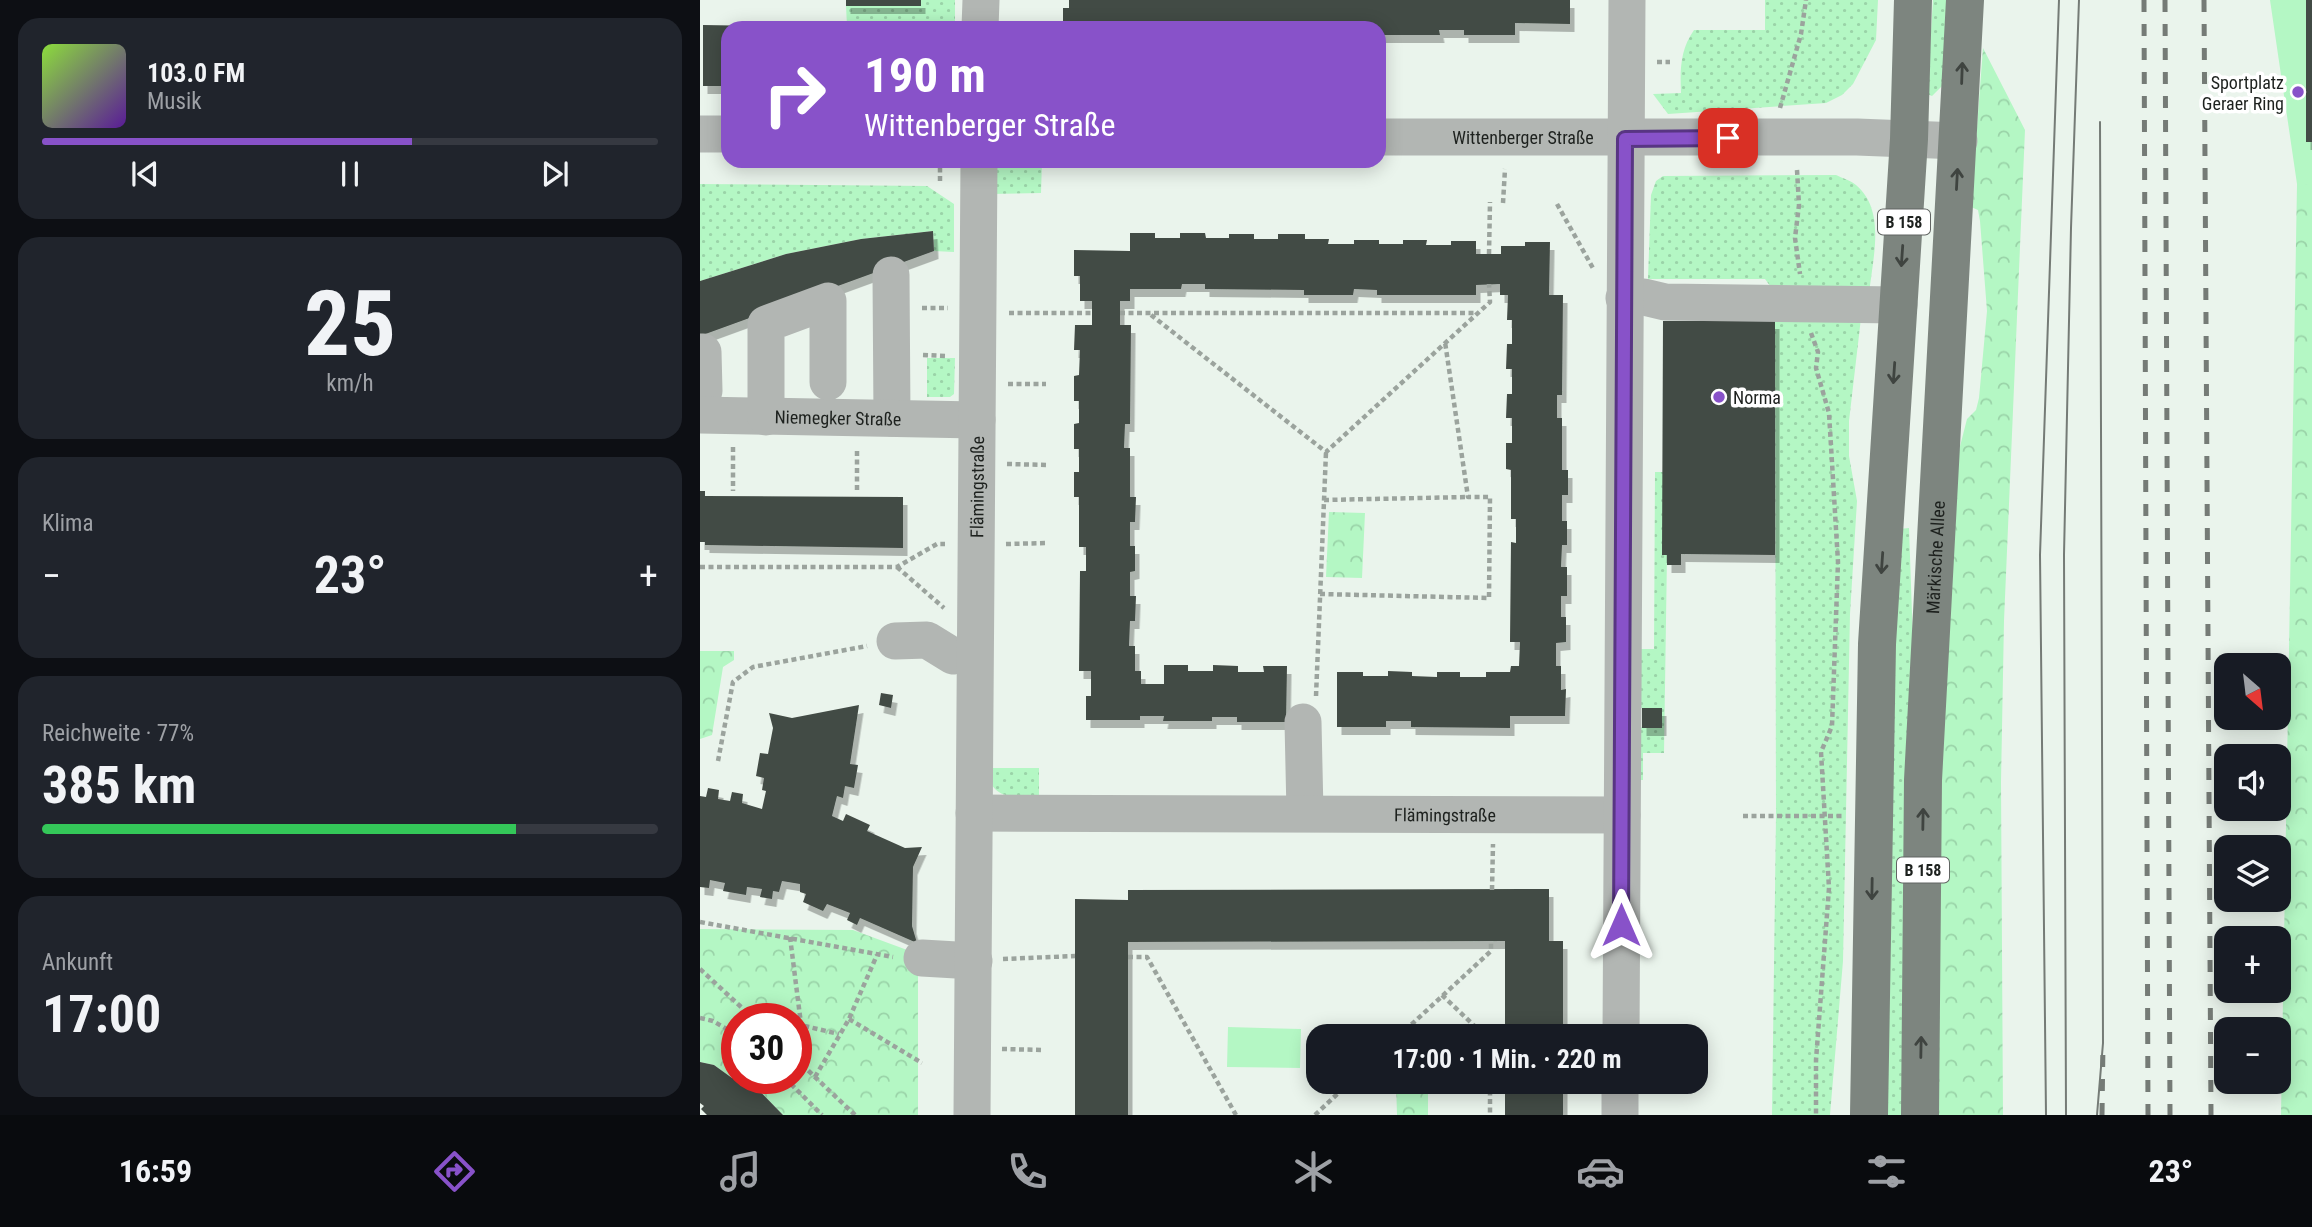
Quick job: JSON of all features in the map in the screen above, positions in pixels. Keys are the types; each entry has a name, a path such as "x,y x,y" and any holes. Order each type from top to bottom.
{"main road":[{"name":"B 158","path":"1870,1115 1877,644 1909,139 1913,0"},
{"name":"Märkische Allee","path":"1920,1115 1923,780 1965,0"}],"street":[{"path":"980,21 981,0"},
{"path":"1620,1024 1627,0"},
{"path":"700,134 721,134"},
{"name":"Wittenberger Straße","path":"1386,137 1857,137 1959,141"},
{"name":"Flämingstraße","path":"972,1115 979,168"},
{"path":"875,418 891,275"},
{"path":"1624,298 1644,297 1665,302 1899,305"},
{"path":"725,410 766,324 828,301 828,382"},
{"path":"700,352 703,352 725,410"},
{"name":"Niemegker Straße","path":"725,410 977,420"},
{"path":"895,640 926,640 953,656"},
{"path":"1305,813 1309,709"},
{"name":"Flämingstraße","path":"974,813 1622,815"},
{"path":"922,958 974,961"},
{"path":"1620,1094 1620,1115"}],"path":[{"path":"1779,112 1801,34 1806,0"},
{"path":"940,168 940,181"},
{"path":"1797,170 1799,205 1795,238 1801,278 1801,303 1818,352 1815,368 1829,413 1838,562 1832,726 1821,752 1829,888 1816,1060 1816,1115"},
{"path":"1489,254 1490,202"},
{"path":"1557,204 1596,274"},
{"path":"1309,709 1320,594 1326,452 1490,302 1489,284"},
{"path":"978,309 996,314 1092,313"},
{"path":"1120,313 1478,313"},
{"path":"1151,315 1326,452"},
{"path":"1446,342 1468,497"},
{"path":"725,410 733,491"},
{"path":"857,490 875,418"},
{"path":"976,464 1048,465"},
{"path":"1320,594 1489,598 1490,497 1324,500"},
{"path":"700,567 897,567 937,544 1048,542"},
{"path":"897,567 946,609"},
{"path":"718,761 733,682 753,667 895,640"},
{"path":"1492,890 1493,815"},
{"path":"1743,816 1851,816"},
{"path":"700,922 877,955 915,960 922,958"},
{"path":"790,937 796,1003"},
{"path":"1412,1024 1490,951 1491,941"},
{"path":"815,1077 849,1019 877,955"},
{"path":"974,961 1075,956"},
{"path":"1128,957 1147,957 1236,1115"},
{"path":"700,970 736,1003"},
{"path":"1442,995 1472,1024"},
{"path":"700,1018 721,1025"},
{"path":"849,1019 922,1063"},
{"path":"812,1027 839,1034"},
{"path":"973,1048 1043,1050"},
{"path":"812,1074 855,1115"},
{"path":"801,1094 822,1115"},
{"path":"1315,1115 1337,1094"},
{"path":"1490,1094 1490,1115"}],"green space":[{"path":"921,0 955,0 955,21 847,21 846,6 920,6"},
{"path":"1765,0 1878,0 1876,40 1853,84 1842,95 1826,103 1668,114 1653,94 1681,93 1682,60 1694,30 1765,30"},
{"path":"1933,0 1952,0 1943,85 1932,96 1927,94"},
{"name":"Sportplatz Geraer Ring","path":"2270,0 2312,0 2312,184 2297,184"},
{"path":"1983,48 2025,130 2004,621 2001,782 2003,1115 1938,1115 1941,722 1956,462 1967,419 1976,410 1979,398 1987,311 1980,221 1978,210 1971,207"},
{"path":"996,168 1042,168 1041,193 990,194"},
{"path":"1836,175 1856,185 1872,208 1875,237 1869,295 1776,294 1765,279 1648,279 1651,195 1656,181 1663,176"},
{"path":"700,184 927,186 954,204 954,252 934,251 933,231 861,239 786,254 700,281"},
{"path":"2297,184 2312,184 2312,1115 2281,1115 2281,1094 2291,1094 2291,1017 2283,1017 2283,1003 2291,1003 2291,926 2284,926 2284,912 2291,912 2291,835 2286,835 2286,821 2291,821 2291,744 2287,744 2288,730 2291,730 2289,653"},
{"path":"1861,318 1849,421 1849,456 1857,501 1850,614 1843,961 1830,1115 1772,1115 1776,816 1775,321"},
{"path":"927,358 955,358 954,394 950,397 927,397"},
{"path":"1655,472 1663,472 1667,555 1664,753 1643,753 1643,780 1636,780 1636,727 1661,728 1661,708 1635,708 1636,649 1654,649"},
{"path":"1329,512 1365,513 1362,578 1326,577"},
{"path":"1909,528 1914,671 1907,1115 1885,1115 1888,767 1899,529"},
{"path":"700,651 734,651 734,660 723,667 712,735 700,739"},
{"path":"988,768 1039,768 1039,799 1012,797 998,791 989,778"},
{"path":"700,929 853,930 918,954 918,1115 783,1115 763,1094 812,1094 812,1003 721,1003 721,1070 714,1065 700,1062"},
{"path":"1228,1027 1301,1029 1300,1068 1227,1067"},
{"path":"1396,1094 1428,1094 1428,1115 1397,1115"}],"building":[{"path":"846,0 921,0 921,6 846,6"},
{"path":"1069,0 1570,0 1570,24 1515,23 1515,35 1464,35 1464,30 1439,30 1440,35 1386,35 1386,21 1063,21 1063,8 1069,8"},
{"path":"2306,0 2312,0 2312,142 2306,142"},
{"path":"703,25 721,25 721,86 703,86"},
{"path":"933,231 934,251 700,336 700,281 786,254 861,239"},
{"path":"1130,233 1155,233 1155,238 1180,238 1180,233 1205,233 1206,238 1254,234 1254,239 1278,239 1278,234 1305,234 1305,239 1329,239 1328,244 1379,240 1379,244 1403,244 1403,240 1427,240 1426,245 1451,245 1451,241 1476,241 1476,254 1501,254 1501,246 1525,246 1525,242 1550,242 1549,295 1563,295 1562,395 1557,395 1557,418 1562,418 1562,470 1568,470 1568,495 1562,495 1562,521 1567,521 1567,545 1562,545 1561,567 1567,567 1567,596 1561,596 1561,617 1566,617 1566,642 1556,643 1556,666 1561,666 1561,690 1566,689 1565,716 1510,716 1510,728 1411,727 1411,721 1386,721 1386,727 1337,727 1337,672 1388,676 1388,671 1412,672 1412,676 1437,677 1437,672 1460,672 1460,677 1486,677 1486,672 1510,672 1511,666 1519,666 1520,642 1510,642 1511,542 1516,543 1516,519 1511,519 1511,470 1506,469 1506,443 1512,443 1512,418 1506,418 1507,394 1512,394 1512,369 1506,369 1507,344 1512,344 1512,320 1507,320 1508,295 1500,295 1500,284 1476,285 1476,295 1377,295 1377,290 1354,289 1353,295 1304,295 1304,290 1205,289 1205,284 1182,284 1181,289 1130,289 1130,301 1120,301 1120,325 1131,325 1130,424 1125,424 1124,448 1130,448 1130,497 1136,497 1135,522 1130,522 1130,546 1135,546 1135,571 1130,572 1130,596 1136,596 1135,621 1130,621 1129,646 1135,646 1135,671 1141,671 1141,684 1164,684 1164,665 1188,665 1188,671 1213,671 1213,665 1238,666 1238,672 1264,672 1263,666 1287,666 1286,722 1237,722 1237,717 1212,717 1212,721 1163,721 1164,716 1140,716 1140,720 1086,720 1086,696 1091,696 1091,671 1079,671 1080,571 1086,571 1086,547 1079,547 1079,497 1074,497 1074,472 1079,472 1079,449 1074,449 1074,424 1079,423 1079,401 1074,401 1074,376 1079,375 1080,350 1074,350 1075,325 1092,325 1092,301 1080,301 1080,276 1074,276 1074,250 1130,251"},
{"name":"Norma","path":"1663,321 1775,321 1775,555 1681,554 1681,565 1667,565 1667,555 1662,555"},
{"path":"700,491 705,491 705,496 903,497 903,548 705,545 705,542 700,542"},
{"path":"881,693 893,695 891,708 879,705"},
{"path":"859,705 850,764 858,765 854,788 845,786 843,798 837,796 832,816 843,821 846,814 870,825 867,831 905,848 922,847 913,867 912,926 917,943 860,918 857,925 847,920 850,913 827,904 823,911 803,902 806,894 800,892 800,884 782,881 779,892 773,891 772,899 760,897 762,889 747,887 746,895 723,891 725,883 710,880 709,888 700,887 700,796 706,797 708,788 719,790 718,799 730,801 732,792 743,794 742,803 762,809 766,791 762,790 764,778 756,776 760,753 768,754 773,728 769,713 792,718"},
{"path":"1642,708 1662,708 1662,728 1642,728"},
{"path":"1549,889 1549,941 1563,941 1563,1024 1505,1024 1505,941 1128,942 1128,1115 1075,1115 1075,899 1128,900 1128,890"},
{"path":"700,1062 714,1065 721,1070 721,1094 763,1094 783,1115 707,1115 701,1109 704,1106 700,1103"},
{"path":"1505,1094 1563,1094 1563,1115 1505,1115"}],"tram line":[{"path":"2046,1115 2040,555 2059,0"},
{"path":"2066,1115 2064,555 2079,0"},
{"path":"2097,1115 2103,1043 2100,122"}],"railway":[{"path":"2144,0 2148,1115"},
{"path":"2165,0 2170,1115"},
{"path":"2204,0 2211,1115"},
{"path":"2102,1115 2103,1043"}],"place":[{"name":"Sportplatz Geraer Ring","path":"2298,92"},
{"name":"Norma","path":"1719,397"}],"route":[{"path":"1621,925 1625,139 1728,138"}]}
